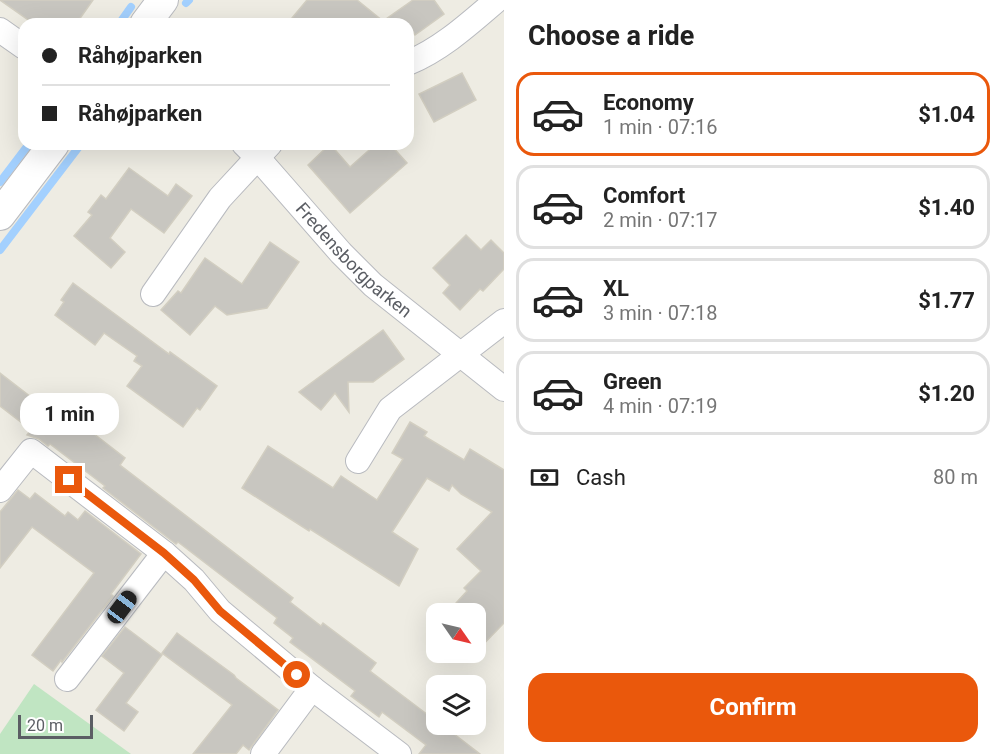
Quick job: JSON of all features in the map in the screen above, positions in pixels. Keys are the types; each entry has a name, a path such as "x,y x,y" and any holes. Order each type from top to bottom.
{"street":[{"path":"150,18 163,0"},
{"path":"414,60 468,26 497,0"},
{"path":"0,30 18,43"},
{"path":"0,215 49,150"},
{"name":"Fredensborgparken","path":"153,294 256,150"},
{"name":"Fredensborgparken","path":"259,150 341,253 373,285 504,389"},
{"path":"358,461 390,409 504,321"},
{"path":"0,490 31,451 164,553 194,580 220,611 312,688 399,754"},
{"path":"67,679 164,553"},
{"path":"263,754 312,688"}],"green space":[{"path":"34,684 131,754 0,754 0,734"}],"building":[{"path":"0,0 93,0 80,18 26,18"},
{"path":"307,0 357,0 379,18 292,18"},
{"path":"413,0 434,0 444,14 415,35 414,18 387,18"},
{"path":"462,73 476,100 434,122 419,94"},
{"path":"324,150 335,150 350,167 369,150 395,150 407,163 350,213 308,165"},
{"path":"129,168 168,196 176,184 192,196 164,233 131,209 110,238 125,252 111,268 74,236 92,215 88,212 101,195 106,199"},
{"path":"466,235 481,250 491,240 504,253 504,269 460,310 443,293 450,285 433,268"},
{"path":"270,242 299,262 267,308 227,315 215,306 190,335 161,310 178,291 181,293 205,258 242,284"},
{"path":"73,283 169,354 170,352 217,386 200,410 197,408 183,427 127,386 142,366 134,361 137,356 104,333 95,345 55,315 64,302 61,300"},
{"path":"383,330 404,359 373,382 348,382 349,412 335,393 321,410 299,392"},
{"path":"0,373 66,424 72,416 125,458 120,465 293,598 290,602 321,626 323,623 376,663 370,671 426,713 426,735 455,735 480,754 419,754 426,745 382,712 379,717 351,696 355,691 290,642 293,638 274,623 277,618 178,542 176,544 50,444 48,446 39,439 27,435 31,430 0,406"},
{"path":"410,422 427,432 424,436 464,460 470,449 504,470 504,623 486,642 486,603 456,603 467,591 464,588 481,571 457,549 492,512 461,494 452,485 449,491 427,478 392,532 418,549 399,586 242,488 268,446 333,488 341,476 377,500 403,459 392,453"},
{"path":"18,490 30,499 35,493 65,516 68,512 78,520 85,511 141,554 111,594 113,596 53,671 32,655 94,573 32,527 0,568 0,512"},
{"path":"125,627 162,655 126,703 138,712 124,731 96,710 124,673 102,656"},
{"path":"177,633 278,710 249,750 243,745 236,754 193,754 232,705 162,653"}],"waterway":[{"path":"186,3 189,0"},
{"path":"123,18 131,7"},
{"path":"0,182 24,150"},
{"path":"0,250 76,150"}],"route":[{"path":"69,480 164,553 194,580 220,611 297,675"}]}
